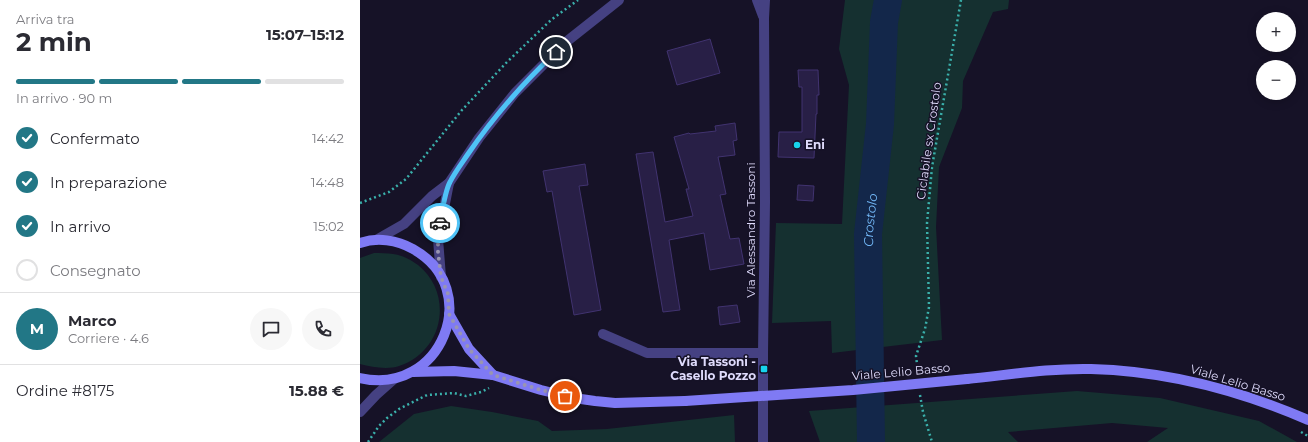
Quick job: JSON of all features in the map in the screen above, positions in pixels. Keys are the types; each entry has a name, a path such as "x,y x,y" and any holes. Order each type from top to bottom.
{"main road":[{"path":"360,242 376,240 398,242 418,252 427,259 441,277 448,294 449,314 447,328 442,341 424,364 413,372 394,379 381,380 360,378"},
{"name":"Viale Lelio Basso","path":"449,314 469,349 493,375"},
{"name":"Viale Lelio Basso","path":"413,372 454,371 493,375 541,390 574,398 615,402 685,400 868,388 1071,370 1109,370 1186,380 1223,389 1261,401 1308,420"}],"street":[{"path":"376,240 404,224 432,196 449,183 479,138 515,93 566,42 619,0"},
{"name":"Via Alessandro Tassoni","path":"757,0 764,18"},
{"name":"Via Alessandro Tassoni","path":"764,442 764,18 766,0"},
{"path":"441,277 438,239 449,183"},
{"path":"603,334 647,353 763,353"},
{"path":"360,412 394,379"}],"path":[{"path":"360,203 390,192 402,183 462,110 507,62 551,20 578,0"},
{"name":"Ciclabile sx Crostolo","path":"916,356 926,329 929,307 927,223 932,167 961,0"},
{"path":"368,442 379,426 399,409 427,395 454,393 466,396 482,392 489,388 493,375"},
{"path":"922,412 932,442"},
{"path":"1298,431 1308,436"}],"green space":[{"path":"845,0 1009,0 1008,9 993,12 963,81 962,108 939,167 936,227 942,340 832,353 831,321 772,323 776,223 842,224 849,85 839,49"},
{"path":"374,253 400,255 418,265 429,277 437,291 440,306 439,321 434,335 426,348 414,359 399,366 390,368 380,368 360,364 360,258"},
{"path":"1077,391 1160,398 1259,421 1297,442 1147,442 1168,428 1112,423 1008,432 1018,442 820,442 809,411"},
{"path":"451,406 538,421 552,431 607,429 734,415 735,442 379,442 414,414"}],"building":[{"path":"710,39 720,73 677,85 667,51"},
{"path":"798,70 818,70 819,95 817,95 814,158 778,157 779,132 802,132 802,87 799,87"},
{"path":"735,123 737,140 733,141 735,155 718,157 726,194 720,195 730,239 739,238 744,264 710,270 704,233 669,240 680,310 663,312 636,154 653,152 665,222 693,216 686,189 689,189 674,137 689,133 716,131 715,126"},
{"path":"585,164 588,185 579,186 601,310 574,315 552,191 547,192 543,171"},
{"path":"798,185 814,186 813,201 797,200"},
{"path":"737,305 740,322 720,325 718,307"}],"waterway":[{"name":"Crostolo","path":"871,442 868,234 880,124 884,22 888,0"}],"way so far":[{"path":"440,223 438,252 441,277 448,294 449,314 469,349 493,375 525,386 565,396"}],"place":[{"name":"Eni","path":"797,145"},
{"name":"Via Tassoni - Casello Pozzo","path":"764,369"}],"route":[{"path":"440,223 449,183 479,138 515,93 556,52"}]}
